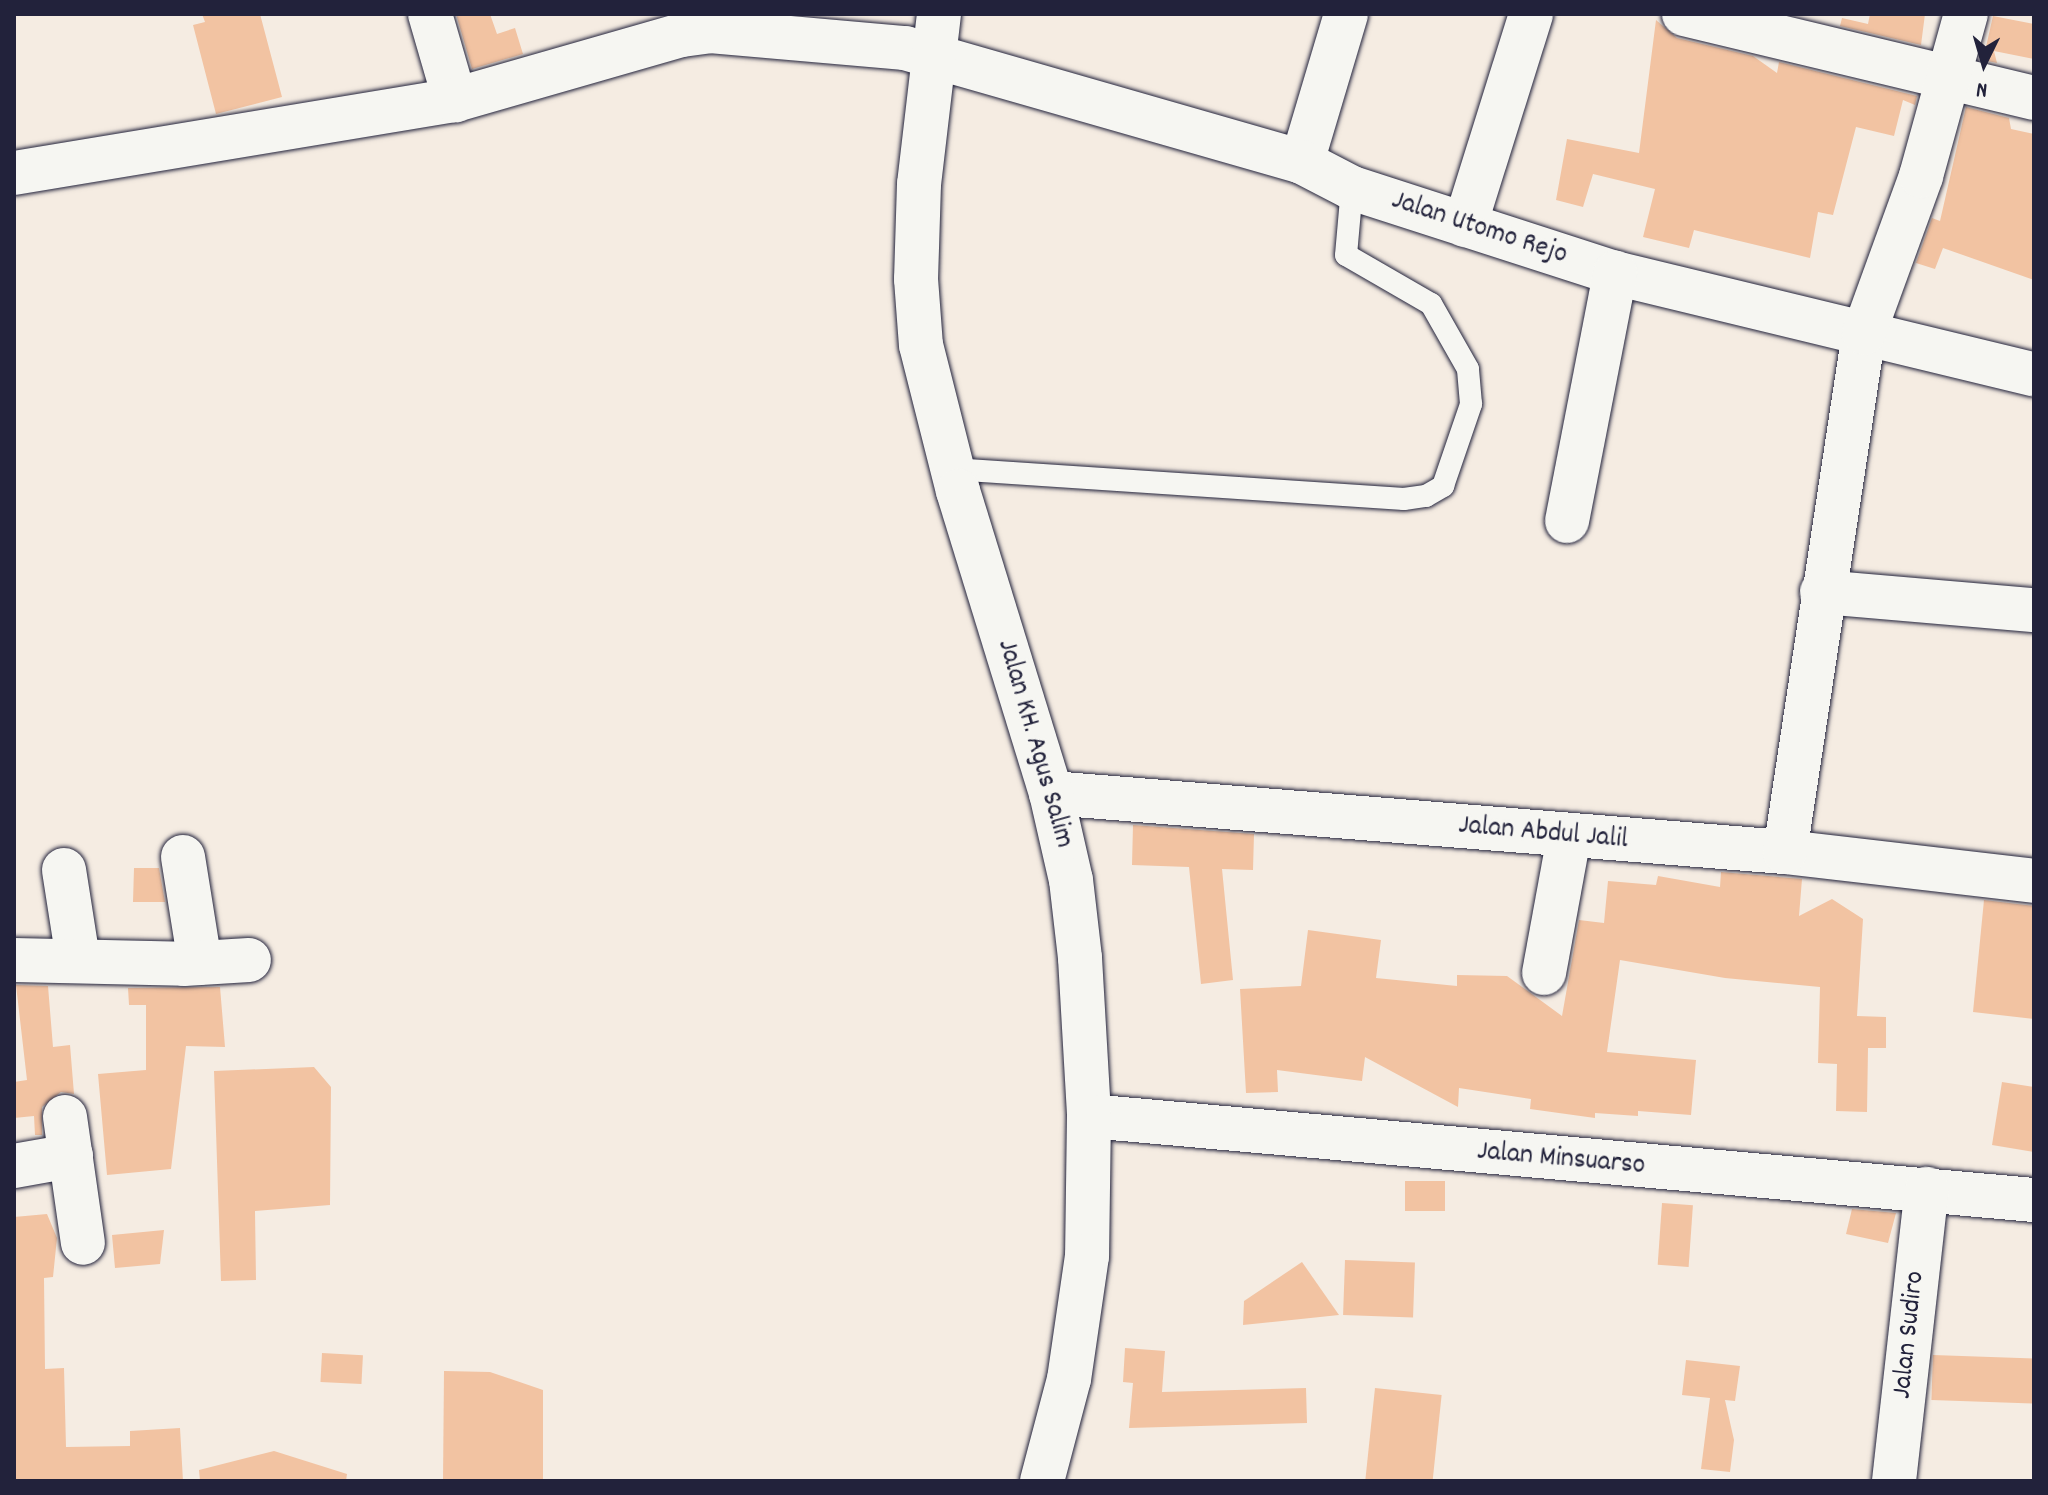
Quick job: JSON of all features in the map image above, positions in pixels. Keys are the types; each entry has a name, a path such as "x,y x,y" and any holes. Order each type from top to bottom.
{"street":[{"path":"430,14 455,100"},
{"path":"1302,162 1346,14"},
{"path":"1465,225 1531,14"},
{"path":"1684,14 2034,98"},
{"path":"1785,852 1822,592 1864,333 1951,77 1966,14"},
{"name":"Jalan Utomo Rejo","path":"14,173 455,100 710,31 936,33 1302,162 1352,188 1615,273 2034,374"},
{"name":"Jalan KH. Agus Salim","path":"936,33 919,184 916,279 921,345 952,469 1051,793 1071,880 1089,1116 1087,1256 1069,1379 1042,1481"},
{"path":"1567,521 1615,273"},
{"path":"1822,592 2034,610"},
{"name":"Jalan Abdul Jalil","path":"1051,793 1785,852 2034,881"},
{"path":"1544,973 1569,837"},
{"path":"183,857 200,963"},
{"path":"64,870 78,959"},
{"path":"14,960 200,963 249,960"},
{"name":"Jalan Minsuarso","path":"1089,1116 1517,1157 2034,1200"},
{"path":"14,1166 68,1137 83,1243"},
{"name":"Jalan Sudiro","path":"1894,1481 1927,1189"}],"lane":[{"path":"952,469 1404,499 1426,496 1443,486 1471,404 1468,369 1451,332 1431,304 1374,276 1346,255 1352,188"}],"building":[{"path":"202,14 260,14 282,97 216,114 193,25 205,22"},
{"path":"456,14 490,14 497,34 515,28 523,54 472,69"},
{"path":"1870,14 1925,14 1921,45 1840,26 1842,18 1868,24"},
{"path":"1993,16 2034,24 2034,59 1994,51 1997,63 1983,60"},
{"path":"1656,20 1677,38 1753,56 1777,73 1779,62 1917,96 1915,105 1903,100 1894,136 1856,127 1833,215 1818,212 1810,258 1694,230 1689,248 1643,237 1655,189 1593,174 1583,207 1556,200 1567,139 1639,153"},
{"path":"1966,107 2009,118 2011,129 2034,134 2034,280 1943,248 1935,269 1916,263 1932,218 1940,221"},
{"path":"1133,825 1254,834 1253,870 1222,869 1233,980 1201,984 1189,867 1132,865"},
{"path":"134,868 159,868 165,902 133,902"},
{"path":"1721,872 1802,879 1799,916 1832,899 1863,919 1857,1016 1886,1017 1886,1048 1868,1048 1867,1112 1836,1111 1837,1064 1818,1063 1820,987 1725,978 1620,960 1607,1052 1696,1060 1691,1115 1638,1111 1638,1116 1595,1113 1595,1118 1530,1109 1531,1099 1459,1088 1458,1107 1365,1057 1362,1081 1277,1070 1278,1092 1246,1093 1240,989 1301,986 1308,930 1381,940 1376,978 1457,986 1457,975 1507,976 1562,1016 1579,920 1604,923 1608,881 1656,885 1658,876 1720,887"},
{"path":"1984,900 2034,906 2034,1019 1973,1012"},
{"path":"16,985 48,986 53,1047 70,1045 74,1094 61,1092 42,1107 42,1135 35,1135 34,1116 14,1118 14,1082 27,1080"},
{"path":"220,987 225,1047 186,1046 171,1169 107,1175 98,1074 146,1070 146,1005 129,1005 128,988"},
{"path":"314,1067 331,1087 330,1205 255,1211 256,1280 221,1281 214,1071"},
{"path":"2002,1082 2034,1087 2034,1152 1992,1145"},
{"path":"1405,1181 1445,1181 1445,1211 1405,1211"},
{"path":"1662,1203 1693,1205 1689,1267 1658,1265"},
{"path":"1852,1209 1896,1213 1888,1243 1846,1234"},
{"path":"47,1214 57,1238 53,1277 44,1278 45,1369 64,1368 66,1447 130,1446 130,1431 180,1428 183,1481 14,1481 14,1217"},
{"path":"164,1230 160,1264 115,1268 112,1235"},
{"path":"1345,1260 1415,1262 1413,1317 1343,1315"},
{"path":"1302,1262 1339,1315 1243,1325 1244,1301"},
{"path":"1125,1348 1165,1351 1162,1392 1306,1388 1307,1423 1129,1428 1133,1383 1123,1382"},
{"path":"322,1353 363,1355 361,1384 320,1382"},
{"path":"1933,1355 2034,1359 2032,1403 1931,1400"},
{"path":"1686,1360 1740,1366 1735,1401 1725,1400 1734,1440 1730,1472 1701,1469 1710,1398 1682,1395"},
{"path":"444,1371 490,1372 543,1390 543,1481 443,1481"},
{"path":"1375,1388 1442,1395 1433,1481 1365,1481"},
{"path":"274,1451 347,1474 346,1481 200,1481 199,1470"}]}
